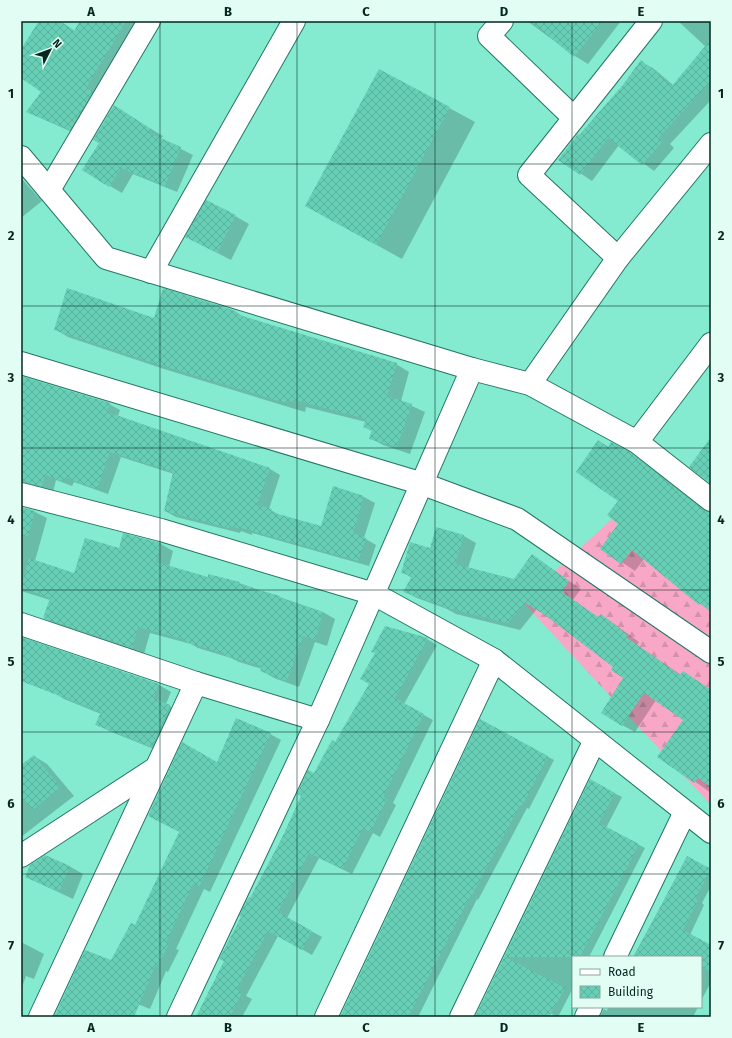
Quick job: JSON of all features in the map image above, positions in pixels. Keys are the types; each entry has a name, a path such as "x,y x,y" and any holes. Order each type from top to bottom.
{"street":[{"path":"49,190 149,21"},
{"path":"151,272 294,21"},
{"path":"502,21 489,36 574,118"},
{"path":"618,258 529,175 651,21"},
{"path":"530,384 618,258 711,144"},
{"path":"21,157 106,258 472,369 530,384 637,442 711,500"},
{"path":"637,442 711,344"},
{"path":"21,363 423,484 517,519 711,652"},
{"path":"178,1017 318,720 423,484 472,369"},
{"path":"21,494 161,530 374,594 494,660 711,832"},
{"path":"21,624 196,682 318,720"},
{"path":"326,1017 494,660"},
{"path":"40,1017 196,682"},
{"path":"461,1017 595,740"},
{"path":"21,856 156,768"},
{"path":"615,956 685,812"},
{"path":"586,1017 590,1008"}],"green space":[{"path":"612,519 711,603 711,800 709,803 522,601"}],"building":[{"path":"39,21 60,21 74,31 80,21 126,21 86,88 93,92 70,130 26,112 41,92 21,78 21,49"},
{"path":"530,21 603,21 574,57"},
{"path":"711,39 711,81 659,137 663,141 642,165 608,138 580,175 558,160 578,134 579,135 622,86 641,60 672,86"},
{"path":"379,69 450,107 376,245 305,206"},
{"path":"114,105 151,129 149,133 181,147 165,186 121,168 109,187 82,170 99,143 93,140"},
{"path":"206,200 236,215 217,253 185,237"},
{"path":"67,288 154,318 163,288 236,311 236,314 397,363 387,396 412,404 397,447 369,439 372,430 363,427 366,419 299,401 293,400 292,402 282,402 150,362 54,330"},
{"path":"21,376 110,403 107,412 270,468 257,505 272,509 271,512 321,526 333,486 364,496 353,533 366,538 358,561 241,528 230,526 229,528 164,511 173,472 110,452 97,489 63,477 61,481 45,475 42,486 21,482"},
{"path":"711,437 711,484 689,467"},
{"path":"598,440 608,447 611,442 630,452 703,510 711,512 711,612 700,603 699,605 632,550 621,564 600,549 618,524 607,515 618,501 576,472"},
{"path":"21,507 35,511 28,536 21,535"},
{"path":"436,527 464,535 455,564 514,579 532,554 569,581 562,592 598,617 601,614 628,635 626,637 680,675 683,671 711,690 711,787 698,778 694,783 657,757 683,720 644,693 622,726 601,713 623,678 611,670 613,667 545,615 525,603 508,623 443,607 403,592 412,576 401,573 410,542 430,548"},
{"path":"123,533 161,543 156,562 208,577 208,574 240,582 239,584 280,596 280,598 323,612 315,640 303,636 287,681 260,671 262,666 185,642 186,640 138,627 132,648 43,618 50,598 21,588 29,558 74,573 85,538 119,548"},
{"path":"385,626 428,638 395,698 424,714 383,797 387,799 370,832 363,828 342,869 309,853 278,912 312,931 302,950 268,931 237,989 242,992 230,1017 196,1017 224,961 219,959 241,917 239,916 281,840 301,796 297,794 308,770 314,773 332,740 335,742 369,684 360,679 375,653 371,652"},
{"path":"21,637 159,684 154,698 170,705 152,747 95,725 101,712 21,681"},
{"path":"236,718 271,733 199,887 193,884 166,942 169,944 157,967 155,966 134,1017 54,1017 85,950 111,960 131,923 135,925 179,832 148,816 182,742 217,762"},
{"path":"480,719 548,756 522,806 520,805 471,897 470,896 408,1017 340,1017"},
{"path":"34,755 60,787 33,810 21,796 21,765"},
{"path":"590,779 615,793 599,823 639,844 581,956 505,957 565,988 549,1017 475,1017"},
{"path":"45,855 70,866 59,892 25,877 30,865"},
{"path":"687,856 711,869 695,899 698,900 683,930 711,945 711,972 702,967 702,956 635,956"}]}
